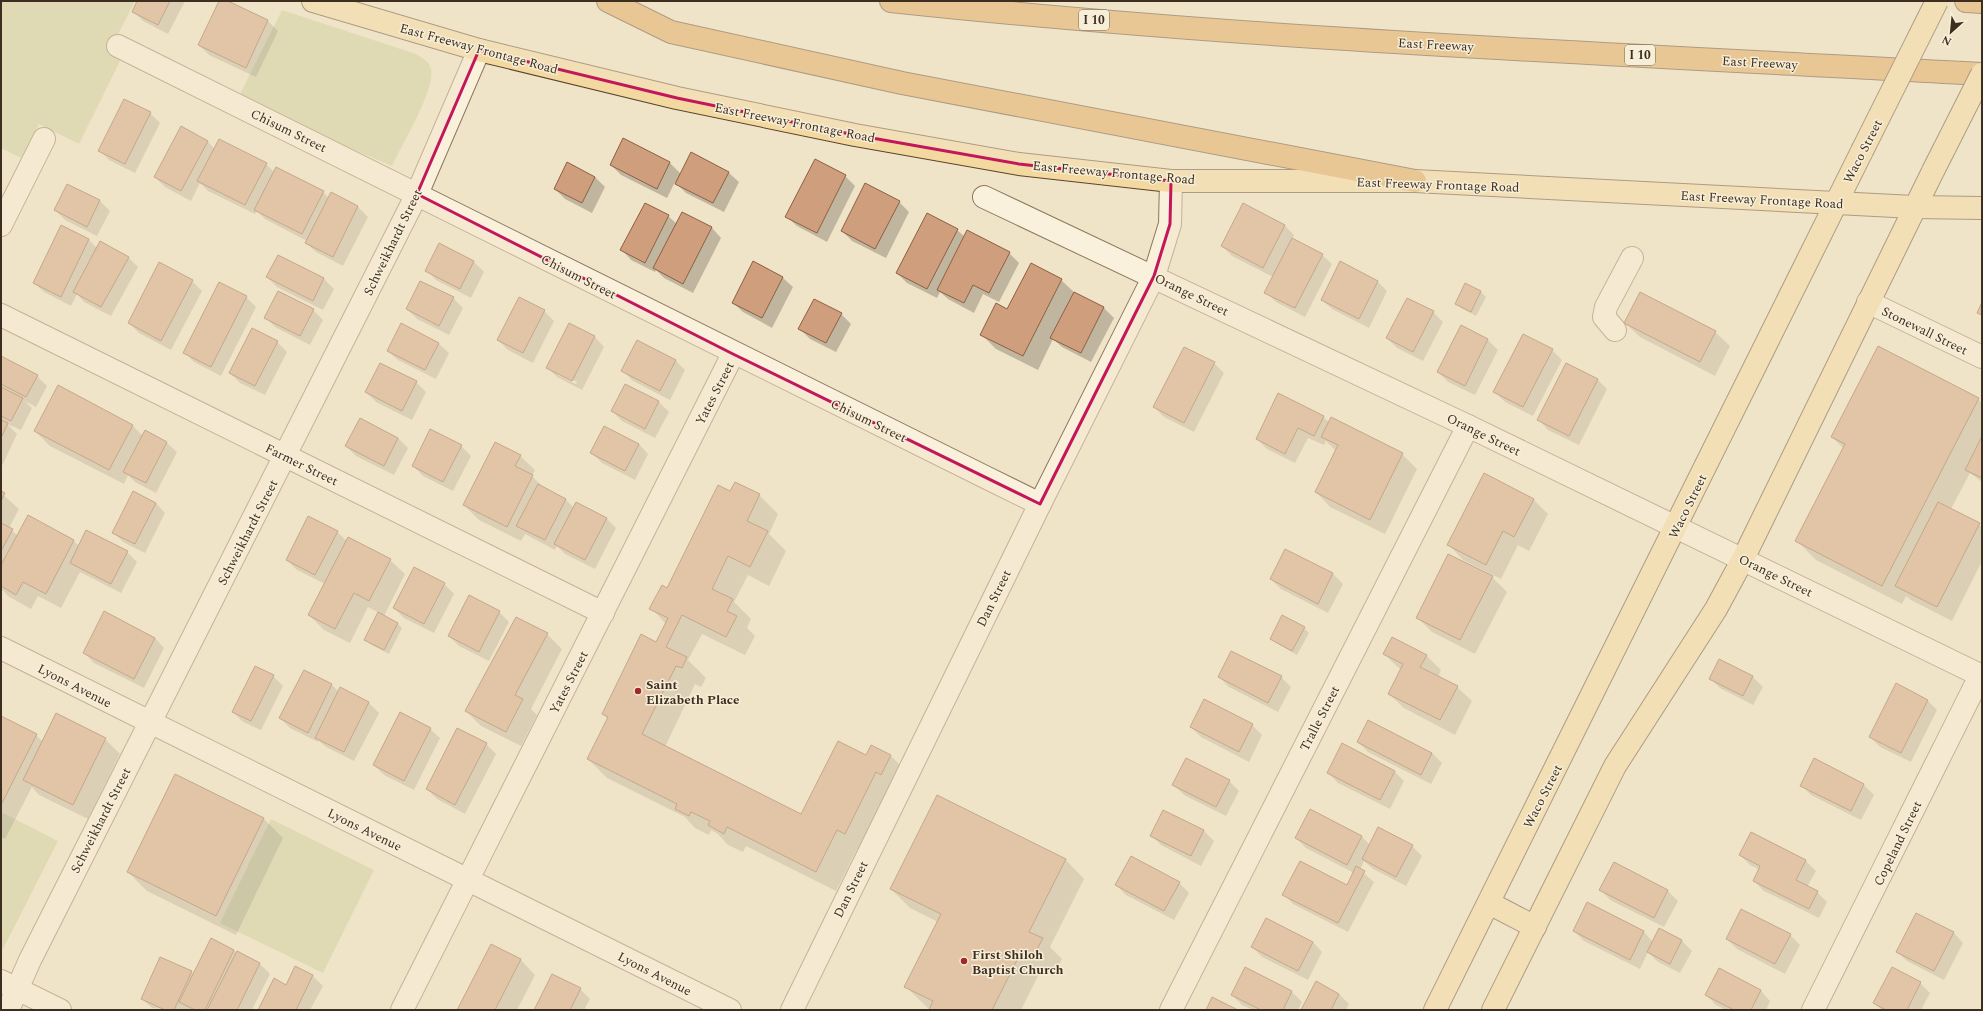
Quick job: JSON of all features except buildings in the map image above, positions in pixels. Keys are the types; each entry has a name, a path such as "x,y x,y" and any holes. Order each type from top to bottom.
{"highway":[{"path":"608,1 671,32 902,83 1415,181"},
{"name":"East Freeway","path":"891,1 1014,14 1298,36 1982,74"},
{"path":"1966,1 1982,2"}],"main road":[{"name":"East Freeway Frontage Road","path":"313,1 479,50 677,98 855,135 1019,164 1172,180 1415,181 1914,207 1982,208"},
{"name":"Waco Street","path":"1435,1010 1937,1"},
{"path":"1493,1010 1615,766 1716,609 1743,559 1914,207 1982,74"},
{"path":"1489,903 1535,927"}],"street":[{"name":"Chisum Street","path":"118,46 417,194 733,354 1040,504"},
{"name":"Schweikhardt Street","path":"8,1010 9,985 30,960 286,455 417,194 479,50"},
{"path":"1,225 44,139"},
{"name":"Dan Street","path":"792,1010 1040,504 1154,276 1170,224 1172,180"},
{"name":"Orange Street","path":"984,197 1154,276 1468,426 1981,676"},
{"path":"1615,330 1604,317 1606,308 1632,258"},
{"name":"Stonewall Street","path":"1868,302 1982,357"},
{"name":"Farmer Street","path":"1,315 603,613"},
{"name":"Yates Street","path":"402,1010 469,880 733,354"},
{"name":"Tralle Street","path":"1171,1010 1468,426"},
{"name":"Lyons Avenue","path":"1,648 730,1010"},
{"name":"Copeland Street","path":"1813,1010 1981,676"},
{"path":"9,985 60,1010"}],"highlighted area":[{"path":"479,50 677,98 855,135 1019,164 1171,181 1170,224 1154,276 1040,504 733,354 417,194"}],"green space":[{"path":"1,1 135,1 113,44 120,61 79,144 39,124 21,158 1,148"},
{"path":"282,10 416,54 429,64 431,69 431,78 428,90 417,118 392,166 340,144 239,96"},
{"path":"3,813 58,841 3,949 1,948 1,818"},
{"path":"271,819 374,870 323,973 220,923"}],"place":[{"name":"Saint Elizabeth Place","path":"638,691"},
{"name":"First Shiloh Baptist Church","path":"964,961"}]}
